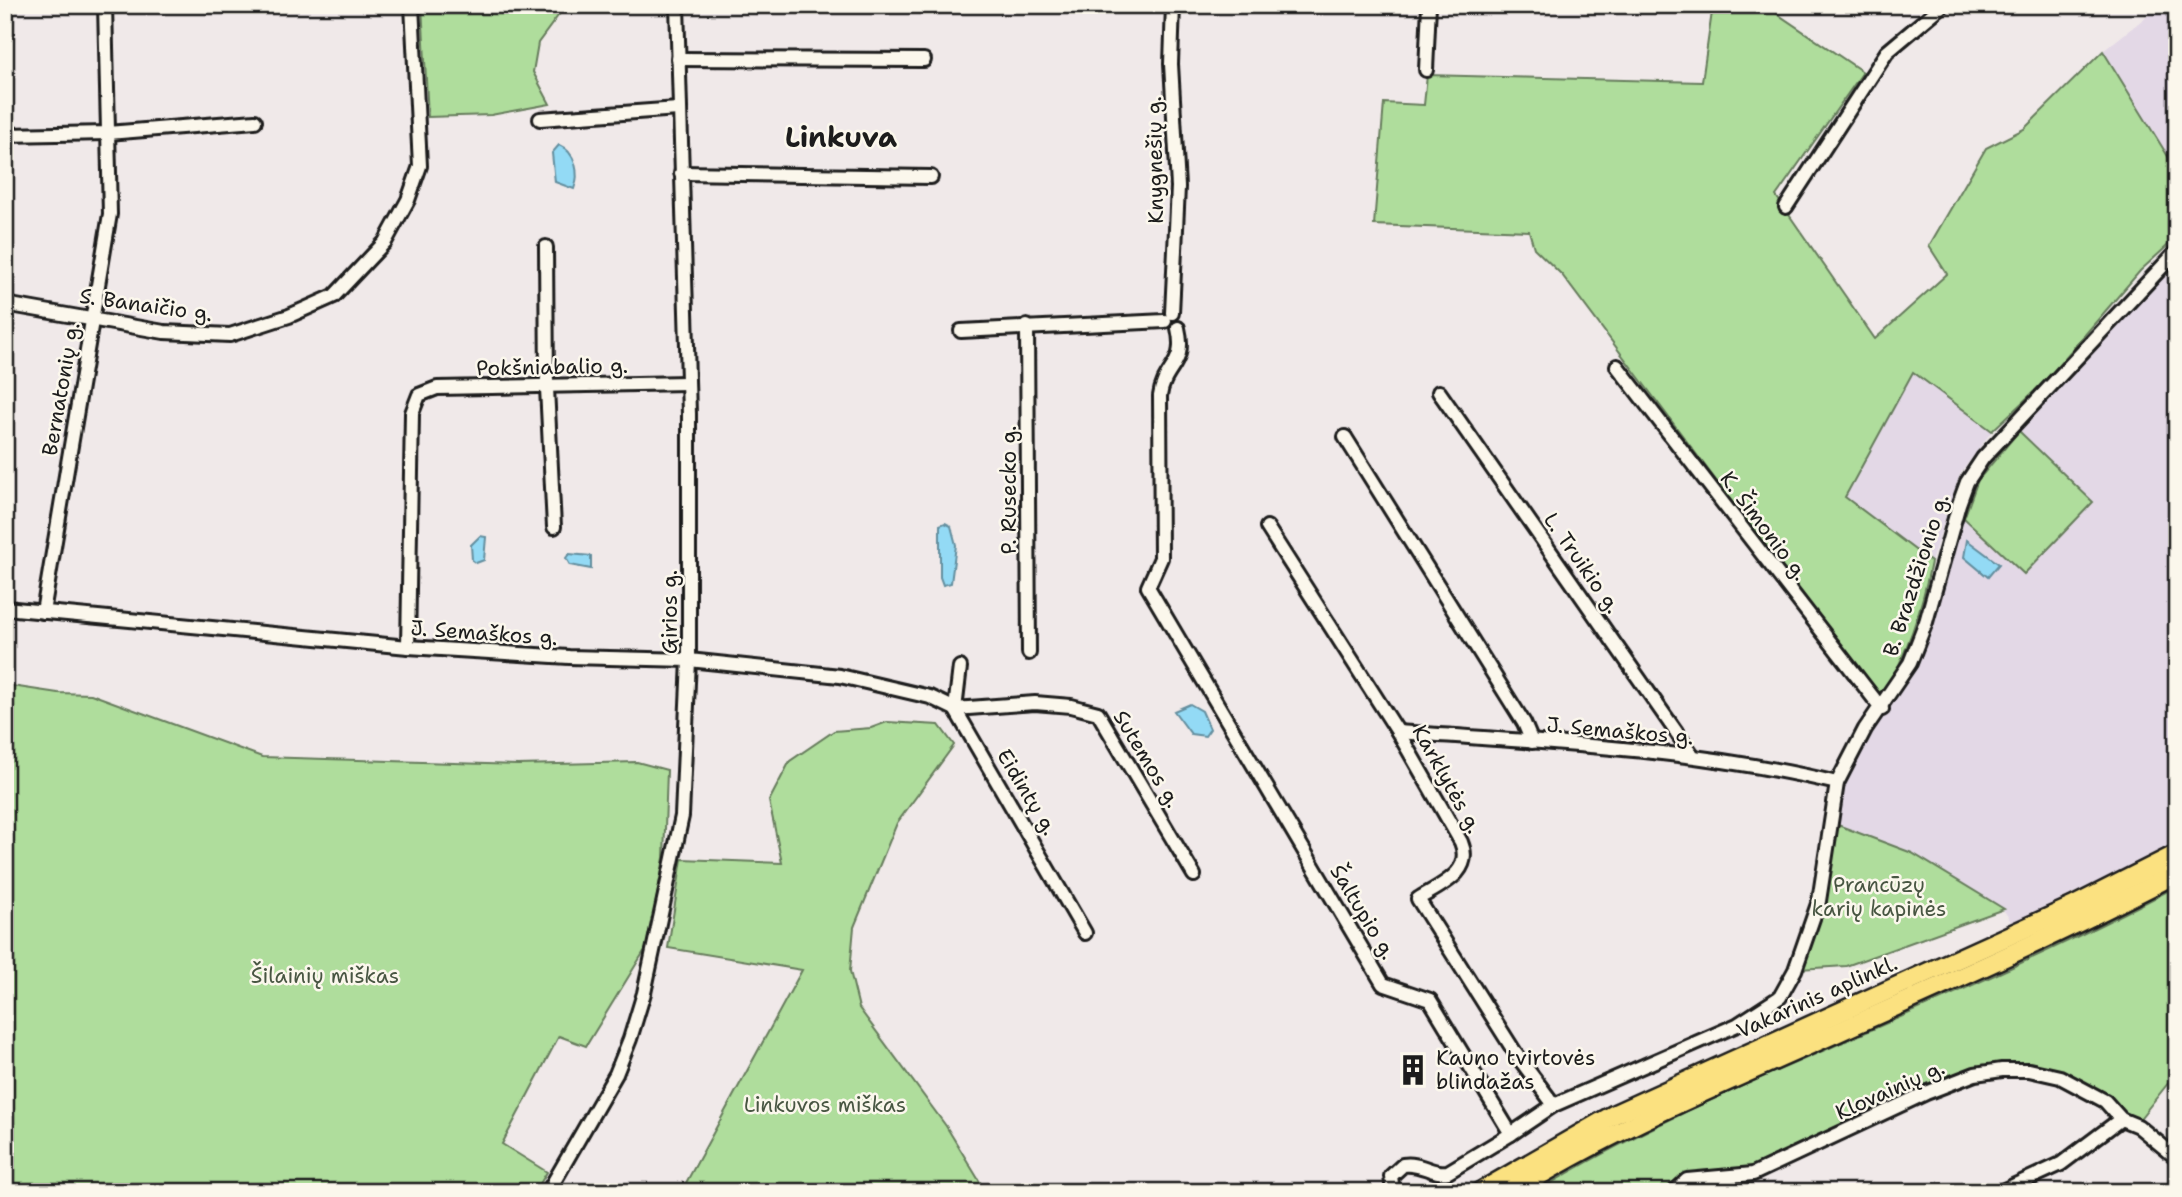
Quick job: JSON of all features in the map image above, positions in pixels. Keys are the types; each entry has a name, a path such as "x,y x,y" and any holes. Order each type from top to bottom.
{"highway":[{"name":"Vakarinis aplinkl.","path":"1480,1192 1615,1114 2072,907 2177,854"},
{"name":"Vakarinis aplinkl.","path":"1515,1191 1677,1103 2085,921 2177,873"}],"street":[{"name":"Bernatonių g.","path":"43,612 110,214 105,5"},
{"name":"S. Banaičio g.","path":"5,304 164,332 230,335 289,316 334,296 385,242 408,200 420,166 412,5"},
{"name":"Girios g.","path":"548,1192 616,1074 643,993 682,816 689,660 687,383 677,5"},
{"name":"Knygnešių g.","path":"1148,587 1161,558 1161,386 1180,357 1178,328 1181,320 1168,317 1178,187 1171,64 1173,5"},
{"path":"1426,70 1429,5"},
{"path":"1786,207 1887,52 1943,5"},
{"path":"678,59 924,60"},
{"path":"540,119 678,109"},
{"path":"5,135 108,133 255,121"},
{"path":"681,173 931,177"},
{"path":"546,247 547,388 554,527"},
{"name":"B. Brazdžionio g.","path":"1511,1134 1554,1105 1737,1026 1780,997 1795,970 1819,901 1836,783 1865,729 1882,709 1910,663 1919,641 1959,504 1974,471 2177,250"},
{"path":"961,331 1168,317"},
{"name":"P. Rusecko g.","path":"1027,326 1029,653"},
{"name":"K. Šimonio g.","path":"1617,366 1882,709"},
{"name":"Pokšniabalio g.","path":"408,647 412,413 419,395 437,388 547,388 687,383"},
{"name":"L. Truikio g.","path":"1439,392 1693,756"},
{"path":"1345,437 1524,723 1532,742"},
{"name":"Karklytės g.","path":"1267,527 1398,732 1466,854 1463,866 1456,876 1418,899 1516,1054 1554,1105"},
{"name":"Šaltupio g.","path":"1148,587 1383,984 1430,1000 1511,1134"},
{"name":"J. Semaškos g.","path":"5,608 408,647 569,657 689,660 840,676 930,697 955,709"},
{"path":"955,709 960,667"},
{"name":"Sutemos g.","path":"955,709 1035,703 1070,706 1098,713 1194,875"},
{"name":"Eidintų g.","path":"955,709 1085,933"},
{"name":"J. Semaškos g.","path":"1398,732 1693,756 1784,770 1836,783"},
{"name":"Klovainių g.","path":"1674,1192 1687,1180 1753,1174 1879,1114 1975,1074 2029,1070 2060,1077 2105,1101 2121,1119 2138,1126 2177,1158"},
{"path":"2000,1192 2061,1164 2121,1119"},
{"path":"1393,1192 1391,1177 1403,1165 1421,1165 1432,1171 1448,1172 1511,1134"}],"shaded area":[{"path":"2161,5 2177,5 2177,171 2103,51"},
{"path":"2177,260 2177,843 2012,923 2003,909 1835,824 1841,789 1869,735 1902,690 1921,654 1964,518 2024,574 2093,503 2019,431"},
{"path":"1913,372 1992,431 1960,474 1931,562 1845,497"}],"green space":[{"path":"422,5 566,5 538,43 533,72 550,104 491,115 428,117"},
{"path":"1713,5 1764,5 1863,72 1776,196 1875,339 1947,274 1929,246 1986,148 2024,129 2103,51 2177,171 2177,237 2140,271 2045,381 1992,431 1913,372 1845,497 1931,562 1913,631 1884,695 1873,690 1562,275 1534,248 1529,231 1374,225 1384,103 1424,105 1427,75 1702,82"},
{"path":"2019,431 2093,502 2024,574 1964,518 1978,480"},
{"name":"Šilainių miškas","path":"5,685 58,693 91,694 262,757 518,765 637,762 667,770 664,858 648,945 586,1046 559,1036 502,1144 547,1172 535,1192 5,1192"},
{"name":"Linkuvos miškas","path":"887,722 939,725 954,745 897,823 854,927 850,971 859,1008 946,1126 986,1192 681,1192 802,970 668,948 682,859 782,863 769,801 790,761 834,731 871,728"},
{"name":"Prancūzų karių kapinės","path":"1835,824 1912,853 2004,909 1846,966 1800,969 1822,898"},
{"path":"2177,886 2177,1072 2138,1121 2088,1085 2060,1074 2005,1067 1753,1170 1695,1174 1675,1183 1668,1192 1536,1192 1610,1150 1686,1112 2010,968"}],"water":[{"path":"559,145 573,158 577,177 574,189 555,182 552,153"},
{"path":"945,523 951,526 956,545 951,583 943,585 940,577 940,525"},
{"path":"480,536 486,537 484,560 476,563 472,560 471,545"},
{"path":"1967,540 1999,564 1988,577 1964,557"},
{"path":"569,554 591,556 591,569 570,565 566,558"},
{"path":"1190,704 1202,711 1210,729 1205,736 1191,734 1174,711"}],"place":[{"name":"Kauno tvirtovės blindažas","path":"1413,1070"}],"district":[{"name":"Linkuva","path":"841,137"}]}
